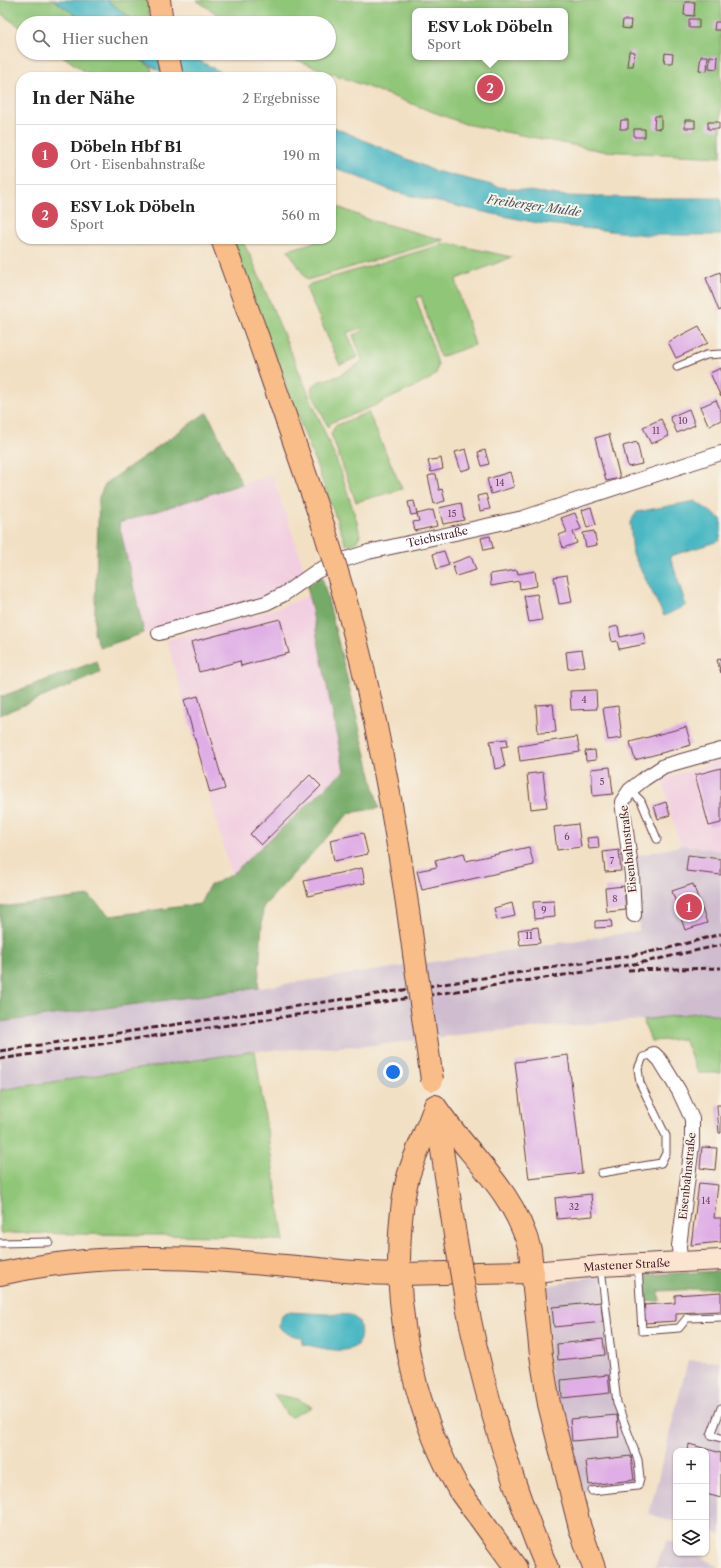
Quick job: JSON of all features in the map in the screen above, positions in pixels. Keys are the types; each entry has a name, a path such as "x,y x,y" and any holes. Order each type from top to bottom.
{"main road":[{"path":"159,0 161,16"},
{"path":"168,60 171,72"},
{"path":"224,244 323,525 355,633 396,833 409,914 435,1106 467,1306 486,1391 499,1439 532,1534 547,1568"},
{"path":"435,1106 508,1198 526,1235 533,1272 541,1355 549,1404 580,1528 594,1568"},
{"path":"435,1106 413,1164 405,1193 399,1238 401,1304 406,1347 415,1388 436,1444 460,1490 516,1568"},
{"path":"0,1274 86,1260 146,1258 205,1260 358,1272 400,1274 447,1273"},
{"name":"Mastener Straße","path":"533,1272 601,1266 721,1260"},
{"path":"476,1273 533,1272"}],"street":[{"name":"Teichstraße","path":"159,633 266,603 284,594 317,571 368,552 523,518 721,453"},
{"name":"Eisenbahnstraße","path":"634,915 632,875 622,802 630,790 664,766 721,750"},
{"name":"Eisenbahnstraße","path":"654,1054 660,1060 679,1091 692,1119 692,1145 679,1246 680,1261"}],"lane":[{"path":"677,367 706,355 721,354"},
{"path":"630,790 641,801 657,839"},
{"path":"601,1173 661,1163 666,1153 666,1136 640,1083 638,1069 643,1058 654,1054"},
{"path":"0,1243 49,1242"},
{"path":"638,1264 642,1331 679,1328 687,1318 721,1317"},
{"path":"592,1491 638,1486 640,1478 638,1460 617,1403 601,1266"},
{"path":"721,1408 711,1435 721,1438"}],"shaded area":[{"path":"272,475 306,573 274,594 144,633 119,523"},
{"path":"309,595 344,771 231,875 167,640 284,606"},
{"path":"721,760 721,851 684,845 680,846 662,779"},
{"path":"684,845 721,851 721,1016 703,1012 643,1020 483,1032 376,1045 255,1051 0,1090 0,1022 258,988 639,931 639,885 636,856"},
{"path":"602,1274 617,1403 638,1460 638,1486 576,1492 550,1371 548,1286"},
{"path":"688,1360 721,1362 721,1534 709,1531 709,1448 673,1448 673,1521 649,1514"},
{"path":"668,1540 673,1542 673,1556 699,1556 721,1568 654,1568"}],"green space":[{"path":"0,0 54,0 77,16 16,16 16,24 0,13"},
{"path":"107,0 147,0 150,16 128,16"},
{"path":"196,0 721,0 721,157 602,151 465,124 336,75 336,72 328,72 296,60 336,60 336,16 220,16"},
{"path":"68,60 141,60 151,67 152,72 86,72"},
{"path":"336,206 370,220 444,240 307,280 288,250 308,244 336,244"},
{"path":"447,243 512,257 456,279 475,345 440,357 421,296 416,298 438,365 436,374 419,385 367,409 332,422 328,427 311,390 312,386 320,381 338,376 362,362 353,335 363,331 362,328 347,333 358,357 340,365 306,288 310,284"},
{"path":"233,244 244,244 251,257 340,469 360,535 356,543 346,545"},
{"path":"207,412 242,484 119,523 144,633 100,648 94,633 99,497 105,484"},
{"path":"368,412 402,489 356,502 331,434 335,426"},
{"path":"322,576 379,808 349,813 263,907 258,988 0,1022 0,907 90,896 110,916 200,904 209,886 231,875 344,771 307,586"},
{"path":"97,661 100,673 0,715 0,697"},
{"path":"703,1012 721,1016 721,1073 698,1073 684,1039 651,1041 643,1020"},
{"path":"255,1051 284,1241 230,1236 0,1233 0,1090"},
{"path":"721,1271 721,1288 659,1291 660,1301 643,1302 641,1275"},
{"path":"274,1394 298,1399 312,1407 291,1417 287,1415"}],"water":[{"path":"54,0 107,0 128,16 77,16"},
{"path":"142,60 199,60 220,72 161,72"},
{"name":"Freiberger Mulde","path":"336,128 435,171 500,187 565,196 721,198 721,235 647,235 538,223 395,192 336,168"},
{"path":"695,501 721,519 719,541 670,556 686,605 664,616 633,554 630,522 637,512"},
{"path":"287,1312 350,1315 359,1321 361,1334 358,1343 352,1348 343,1350 333,1350 302,1344 303,1338 286,1333 279,1326 282,1315"}],"building":[{"path":"685,2 695,2 694,16 684,15"},
{"path":"689,19 699,19 699,28 689,28"},
{"path":"623,20 631,20 630,29 622,28"},
{"path":"715,22 721,22 721,30 714,30"},
{"path":"629,51 635,52 633,66 627,66"},
{"path":"665,53 673,54 672,63 664,63"},
{"path":"701,56 708,56 707,71 699,70"},
{"path":"710,56 718,57 717,69 709,68"},
{"path":"655,116 661,116 661,129 654,128"},
{"path":"621,120 628,120 628,129 620,129"},
{"path":"685,120 695,120 695,128 685,128"},
{"path":"708,122 719,122 719,129 708,129"},
{"path":"634,129 645,129 645,137 634,137"},
{"path":"720,272 721,310 719,311 706,278"},
{"path":"699,326 708,343 676,358 668,342"},
{"path":"721,368 721,397 710,373"},
{"path":"716,400 721,411 721,420 709,426 700,407"},
{"path":"689,409 695,425 677,433 670,417"},
{"path":"661,419 669,436 651,444 643,427"},
{"path":"609,434 620,478 606,481 595,438"},
{"path":"637,442 642,464 628,467 623,446"},
{"path":"466,449 471,468 461,471 455,452"},
{"path":"485,450 489,464 482,466 478,452"},
{"path":"441,458 443,469 431,472 428,461"},
{"path":"510,472 514,487 491,494 487,479"},
{"path":"436,474 439,490 442,489 445,501 434,504 428,476"},
{"path":"486,494 490,509 480,511 477,496"},
{"path":"414,501 417,514 411,515 408,502"},
{"path":"461,503 464,520 443,524 439,508"},
{"path":"591,507 596,525 587,528 582,510"},
{"path":"433,510 437,526 415,531 413,522 419,521 417,514"},
{"path":"575,513 581,529 573,532 577,543 563,548 559,535 567,532 561,518"},
{"path":"594,531 597,545 586,547 583,533"},
{"path":"490,536 493,548 484,550 481,538"},
{"path":"444,551 449,565 437,569 433,554"},
{"path":"471,556 476,570 456,576 452,563"},
{"path":"517,570 518,574 535,571 537,586 520,589 519,581 491,586 490,574"},
{"path":"567,575 572,602 559,604 554,577"},
{"path":"537,594 542,620 529,622 524,596"},
{"path":"280,619 289,653 241,666 240,661 199,672 191,642"},
{"path":"618,626 620,637 643,632 646,644 619,649 617,641 612,642 609,628"},
{"path":"582,650 585,666 568,669 566,652"},
{"path":"721,658 721,673 717,660"},
{"path":"596,690 597,709 571,710 570,691"},
{"path":"198,696 225,789 210,793 184,700"},
{"path":"553,704 556,732 538,733 536,705"},
{"path":"618,706 622,738 608,740 603,708"},
{"path":"686,727 691,745 635,760 630,742"},
{"path":"577,737 580,752 520,761 518,746"},
{"path":"507,739 508,746 501,747 505,767 495,769 490,741"},
{"path":"595,750 596,760 586,761 585,751"},
{"path":"610,767 613,794 593,796 591,769"},
{"path":"721,768 721,823 709,826 695,775"},
{"path":"543,772 547,807 531,809 527,774"},
{"path":"310,775 321,786 261,845 250,834"},
{"path":"666,802 670,815 658,819 654,806"},
{"path":"578,824 581,847 557,850 554,827"},
{"path":"363,833 368,854 334,861 330,840"},
{"path":"598,837 599,848 589,849 587,838"},
{"path":"529,847 534,865 422,890 417,871 437,867 435,860 464,853 466,861"},
{"path":"619,850 621,871 605,872 603,852"},
{"path":"688,855 721,859 721,875 686,871"},
{"path":"362,868 365,883 308,896 304,881"},
{"path":"693,884 707,923 685,930 672,891"},
{"path":"624,886 626,910 607,912 605,888"},
{"path":"554,901 555,917 534,919 533,902"},
{"path":"512,903 515,916 497,920 494,908"},
{"path":"611,920 612,927 595,928 595,921"},
{"path":"538,927 540,943 520,945 518,930"},
{"path":"568,1055 582,1173 529,1179 515,1062"},
{"path":"717,1105 721,1105 721,1133 719,1133"},
{"path":"702,1147 717,1148 715,1170 700,1168"},
{"path":"699,1183 718,1185 714,1218 721,1218 721,1242 691,1245"},
{"path":"591,1194 593,1216 557,1219 555,1198"},
{"path":"721,1292 721,1311 676,1313 676,1321 645,1323 644,1305 675,1303 675,1295"},
{"path":"601,1302 603,1322 554,1327 552,1307"},
{"path":"603,1339 605,1355 558,1360 557,1344"},
{"path":"608,1375 610,1393 562,1398 561,1380"},
{"path":"617,1415 619,1437 572,1441 570,1419"},
{"path":"689,1444 703,1448 688,1448"},
{"path":"709,1450 721,1453 721,1498 709,1495"},
{"path":"631,1456 634,1480 589,1485 586,1461"}],"railway":[{"path":"0,1051 622,957 665,949 721,934"},
{"path":"0,1059 618,967 721,945"},
{"path":"628,970 721,968"}],"place":[{"name":"ESV Lok Döbeln","path":"490,88"},
{"name":"Döbeln Hbf B1","path":"689,907"}]}
